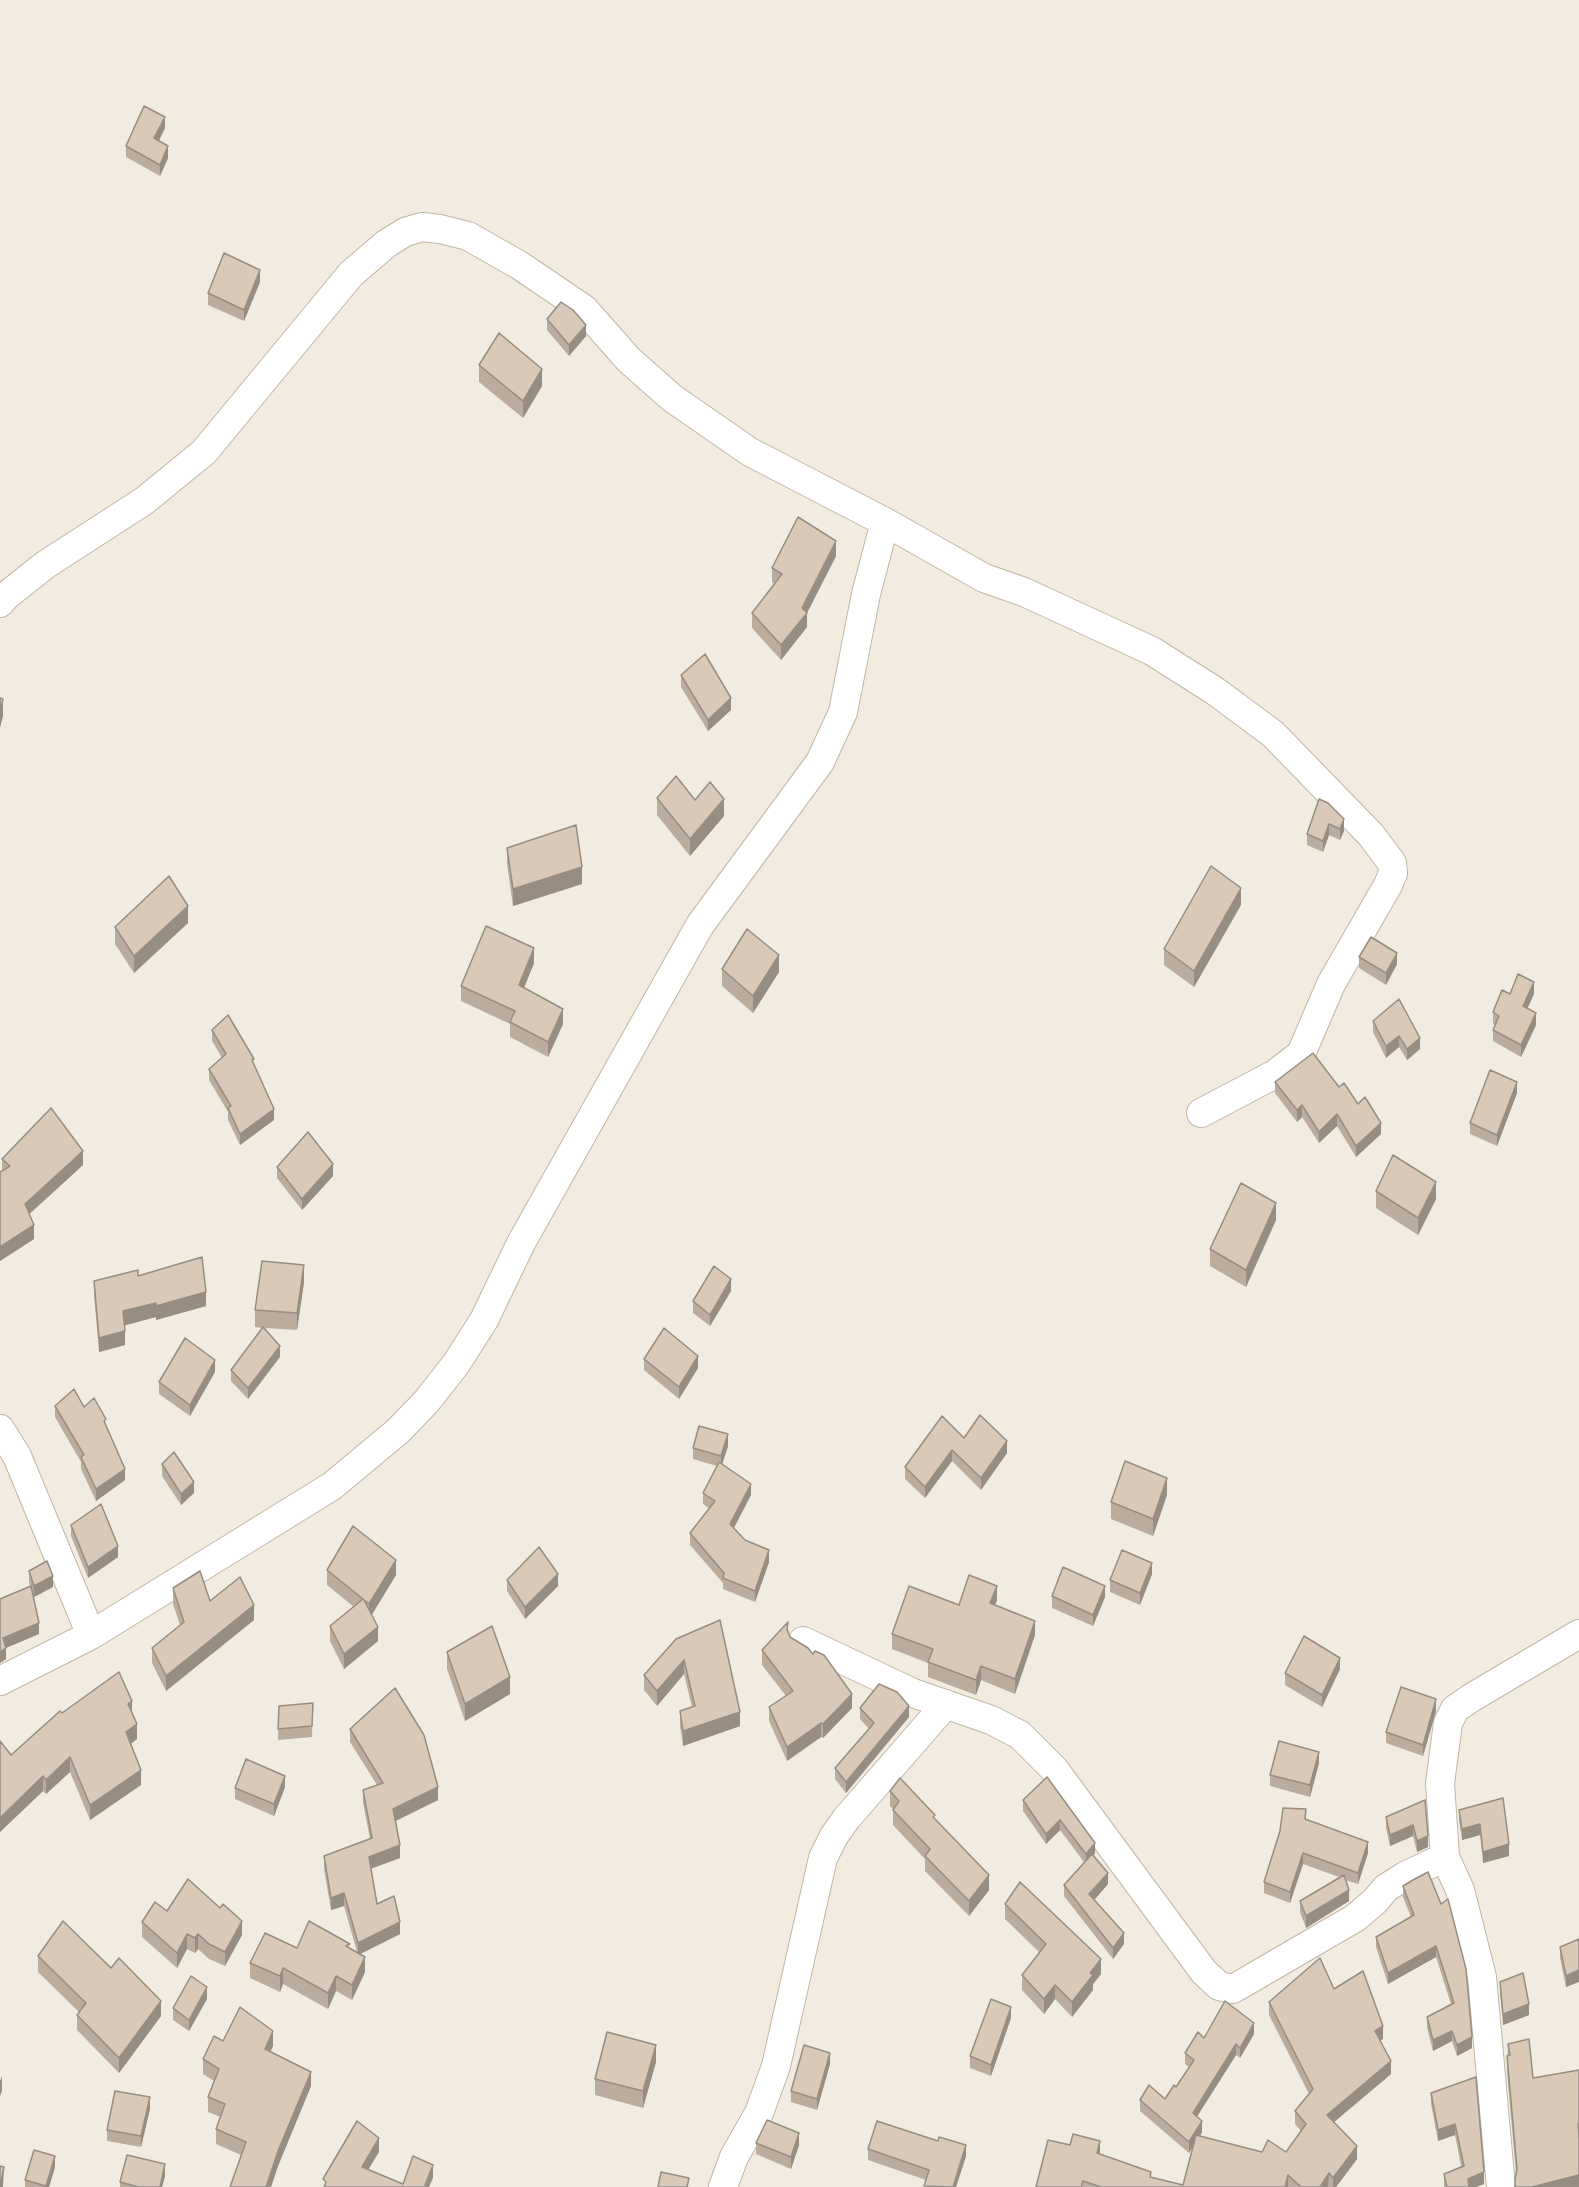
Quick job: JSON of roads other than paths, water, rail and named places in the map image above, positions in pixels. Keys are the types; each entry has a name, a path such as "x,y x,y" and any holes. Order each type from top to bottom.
{"street":[{"path":"0,603 45,565 144,501 204,452 351,274 386,244 405,232 422,227 468,236 519,265 584,309 629,360 672,398 709,426 750,452 885,522 984,578 1024,592 1152,651 1215,691 1273,734 1371,834 1392,863 1393,873 1331,984 1301,1054 1275,1074 1201,1113"},
{"path":"0,1681 91,1635 332,1486 398,1431 426,1402 456,1364 484,1320 521,1243 700,925 820,762 843,711 866,594 885,522"},
{"path":"0,1429 17,1456 91,1635"},
{"path":"1501,2187 1482,1977 1460,1890 1445,1857 1440,1783 1448,1723 1455,1709 1471,1698 1579,1634"},
{"path":"803,1641 913,1693 991,1720 1020,1735 1054,1769 1204,1972 1219,1986 1233,1989 1355,1918 1386,1888 1405,1875 1445,1857"},
{"path":"723,2187 734,2157 759,2113 776,2066 823,1858 846,1819 946,1704"}]}
